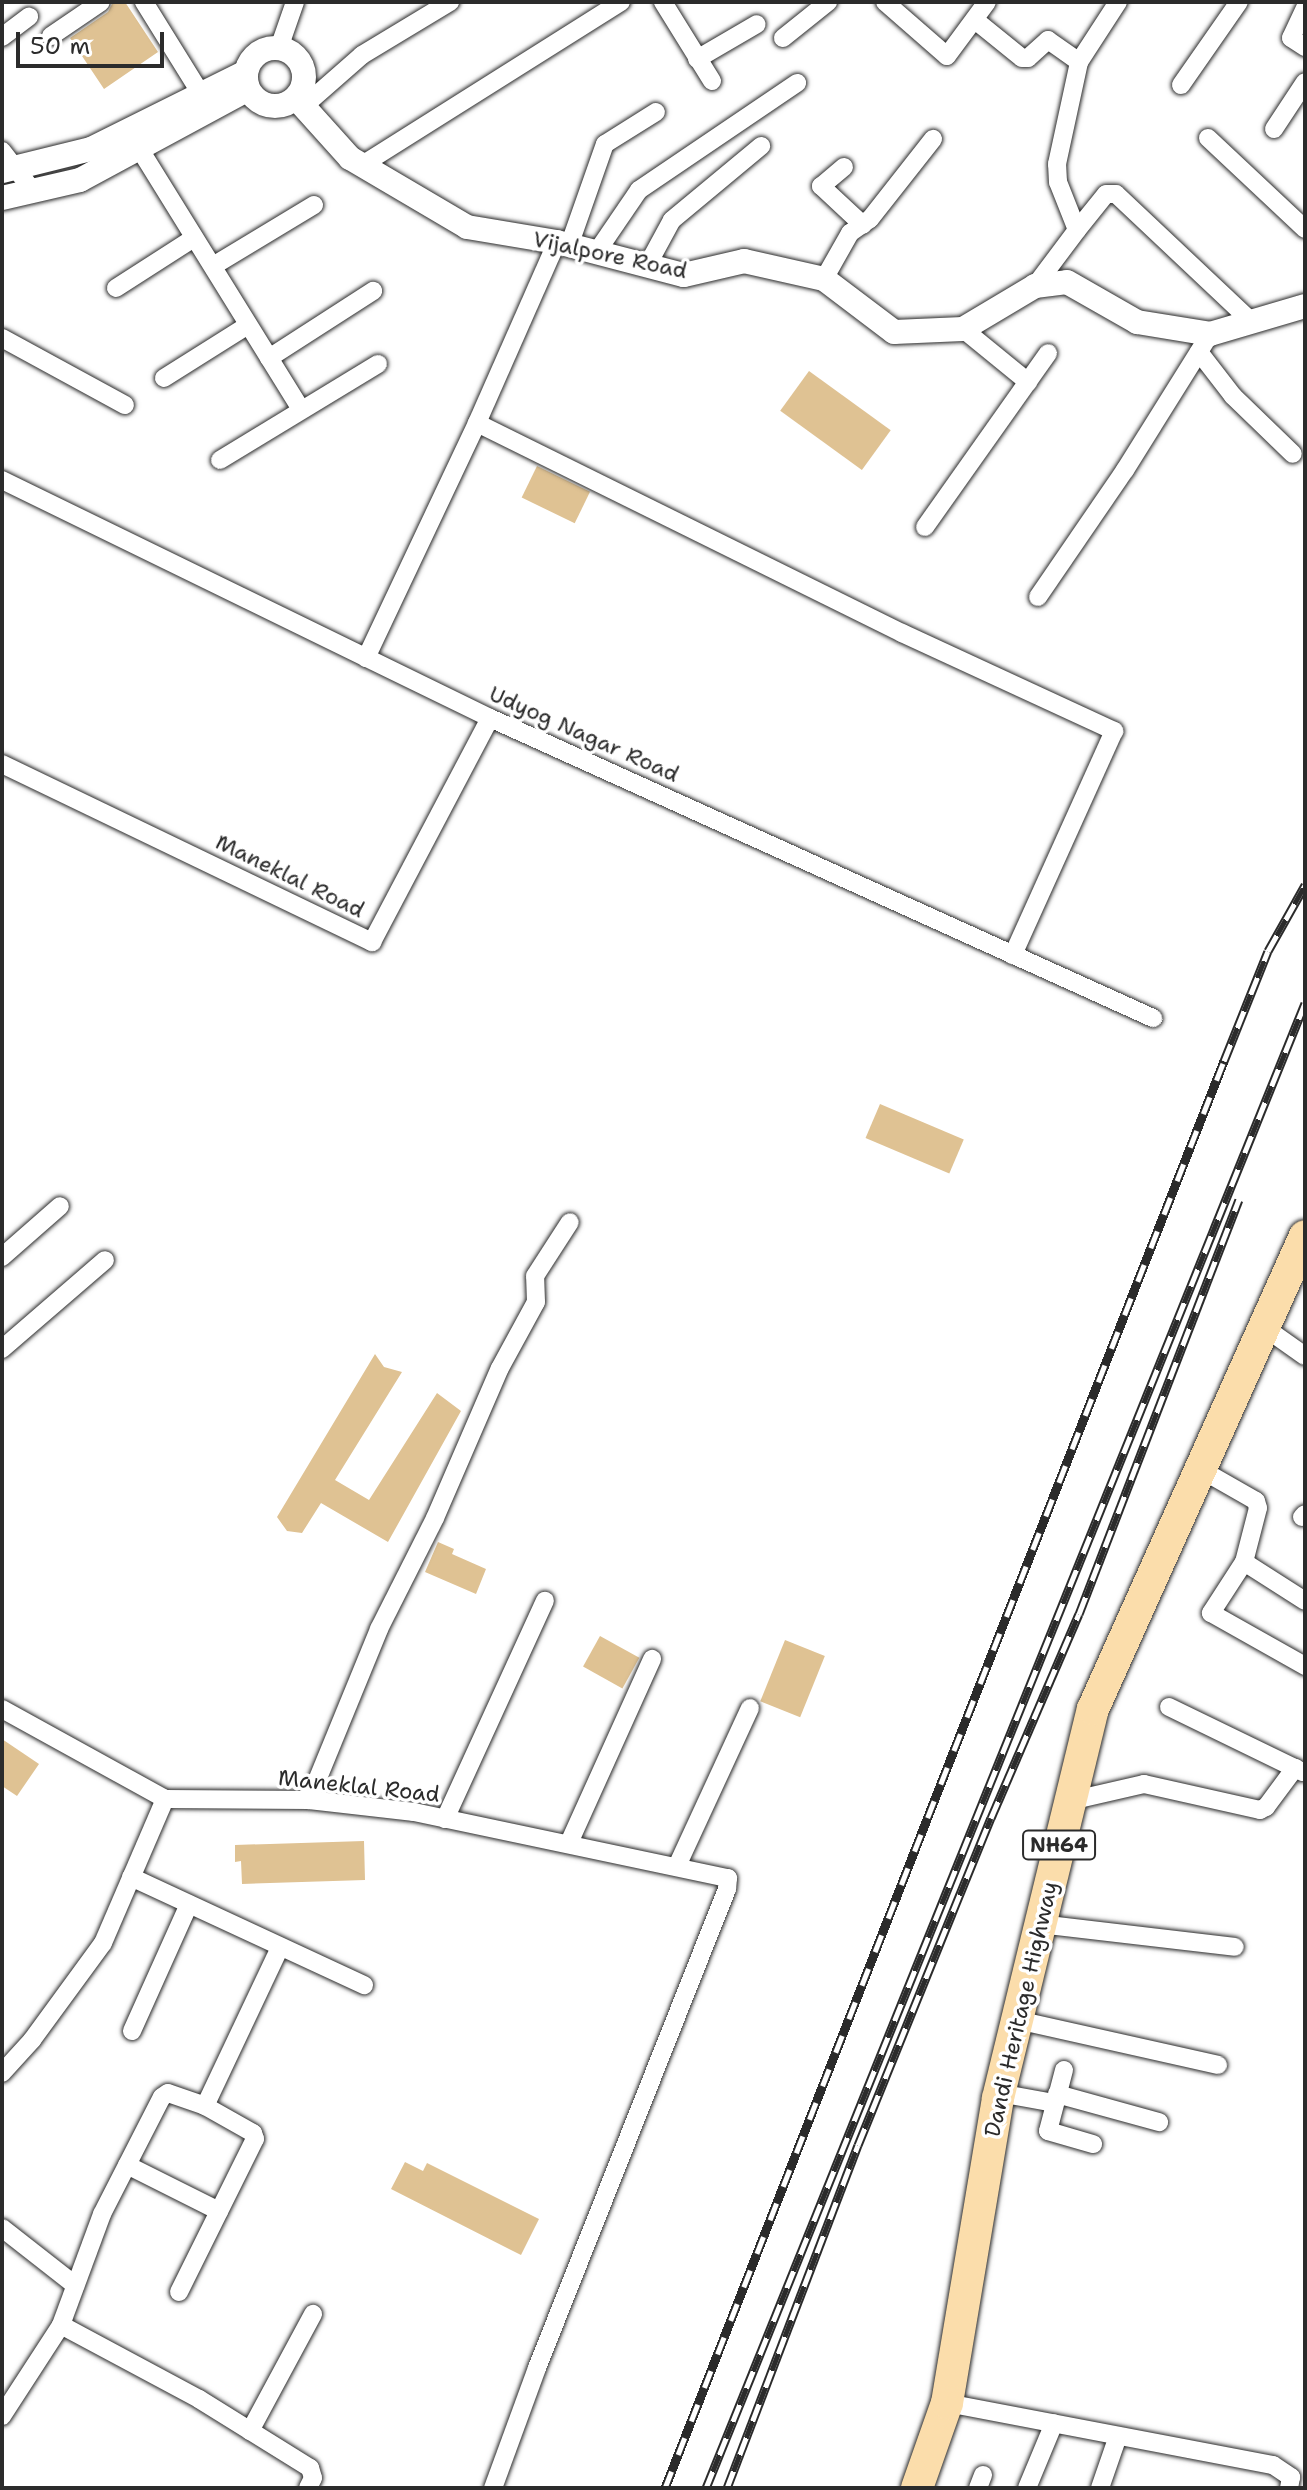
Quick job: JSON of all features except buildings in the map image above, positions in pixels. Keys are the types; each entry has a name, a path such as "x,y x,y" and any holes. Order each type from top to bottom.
{"highway":[{"name":"Dandi Heritage Highway","path":"917,2488 947,2403 999,2093 1093,1709 1305,1236"}],"main road":[{"path":"2,198 80,180 139,148 247,80 254,56 279,48 295,56 304,72 300,102 280,106 261,103 247,80"},
{"path":"6,163 91,149 201,94 247,80"},
{"name":"Vijalpore Road","path":"300,102 350,158 467,227 563,244 684,275 744,261 824,279 894,332 963,329 1035,286"},
{"path":"1035,286 1067,282 1137,322 1205,343 1252,322 1305,306"}],"street":[{"path":"51,36 101,2"},
{"path":"144,2 201,94"},
{"path":"279,48 295,2"},
{"path":"300,102 362,55 450,2"},
{"path":"362,165 621,2"},
{"path":"663,2 712,81"},
{"path":"783,38 828,2"},
{"path":"885,2 947,56 977,9 1022,58 1028,58 1048,40 1079,62"},
{"path":"1077,230 1056,173 1079,62 1118,2"},
{"path":"1181,85 1239,2"},
{"path":"1305,8 1291,38 1305,47"},
{"path":"2,37 29,17"},
{"path":"697,59 757,24"},
{"path":"1274,129 1305,82"},
{"path":"596,253 639,190 797,83"},
{"path":"366,658 563,244 605,144 656,112"},
{"path":"1208,138 1305,229"},
{"path":"824,279 850,233 863,225 933,139"},
{"path":"647,266 672,220 761,146"},
{"path":"139,148 301,409"},
{"path":"6,163 33,191"},
{"path":"844,167 821,186 863,225"},
{"path":"1035,286 1106,194 1116,194 1252,322"},
{"path":"213,266 314,205"},
{"path":"116,288 194,238"},
{"path":"269,358 373,291"},
{"path":"164,378 248,325"},
{"path":"963,329 1028,382"},
{"path":"2,338 125,405"},
{"path":"1038,597 1125,470 1205,343 1233,396 1293,454"},
{"path":"925,527 1048,353"},
{"path":"220,460 378,364"},
{"path":"477,423 902,633 1114,731 1013,955"},
{"name":"Udyog Nagar Road","path":"2,480 490,718 1153,1018"},
{"name":"Maneklal Road","path":"2,764 372,942 490,718"},
{"path":"2,1257 60,1206"},
{"path":"309,1800 375,1639 435,1518 500,1368 536,1302 535,1276 570,1222"},
{"path":"2,1349 105,1260"},
{"path":"1264,1327 1305,1356"},
{"path":"1200,1469 1256,1501 1258,1508 1244,1562 1211,1613 1305,1666"},
{"path":"1244,1562 1305,1601"},
{"path":"445,1819 545,1601"},
{"path":"569,1843 652,1659"},
{"path":"1070,1801 1144,1784 1260,1810 1300,1770 1169,1707"},
{"path":"677,1866 750,1708"},
{"name":"Maneklal Road","path":"2,1709 165,1799 309,1800 445,1819 728,1878 727,1889 537,2368 493,2488"},
{"path":"2,2073 32,2040 103,1943 165,1799"},
{"path":"131,1877 364,1985"},
{"path":"132,2031 189,1904"},
{"path":"1040,1924 1235,1947"},
{"path":"205,2106 280,1947"},
{"path":"1017,2020 1218,2065"},
{"path":"1064,2070 1048,2131 1093,2144"},
{"path":"999,2093 1056,2098 1159,2122"},
{"path":"2,2416 61,2325 102,2214 164,2094 205,2106 255,2136 179,2292"},
{"path":"127,2165 219,2211"},
{"path":"2,2228 75,2285"},
{"path":"250,2431 313,2314"},
{"path":"61,2325 199,2399 310,2468 313,2478 308,2488"},
{"path":"947,2403 1273,2465 1291,2477 1289,2488"},
{"path":"1027,2488 1054,2423"},
{"path":"1100,2488 1118,2436"}],"railway":[{"path":"665,2488 1224,1061 1268,951 1305,885"},
{"path":"706,2488 1305,1003"},
{"path":"727,2488 858,2145 991,1818 1079,1614 1239,1200"}]}
